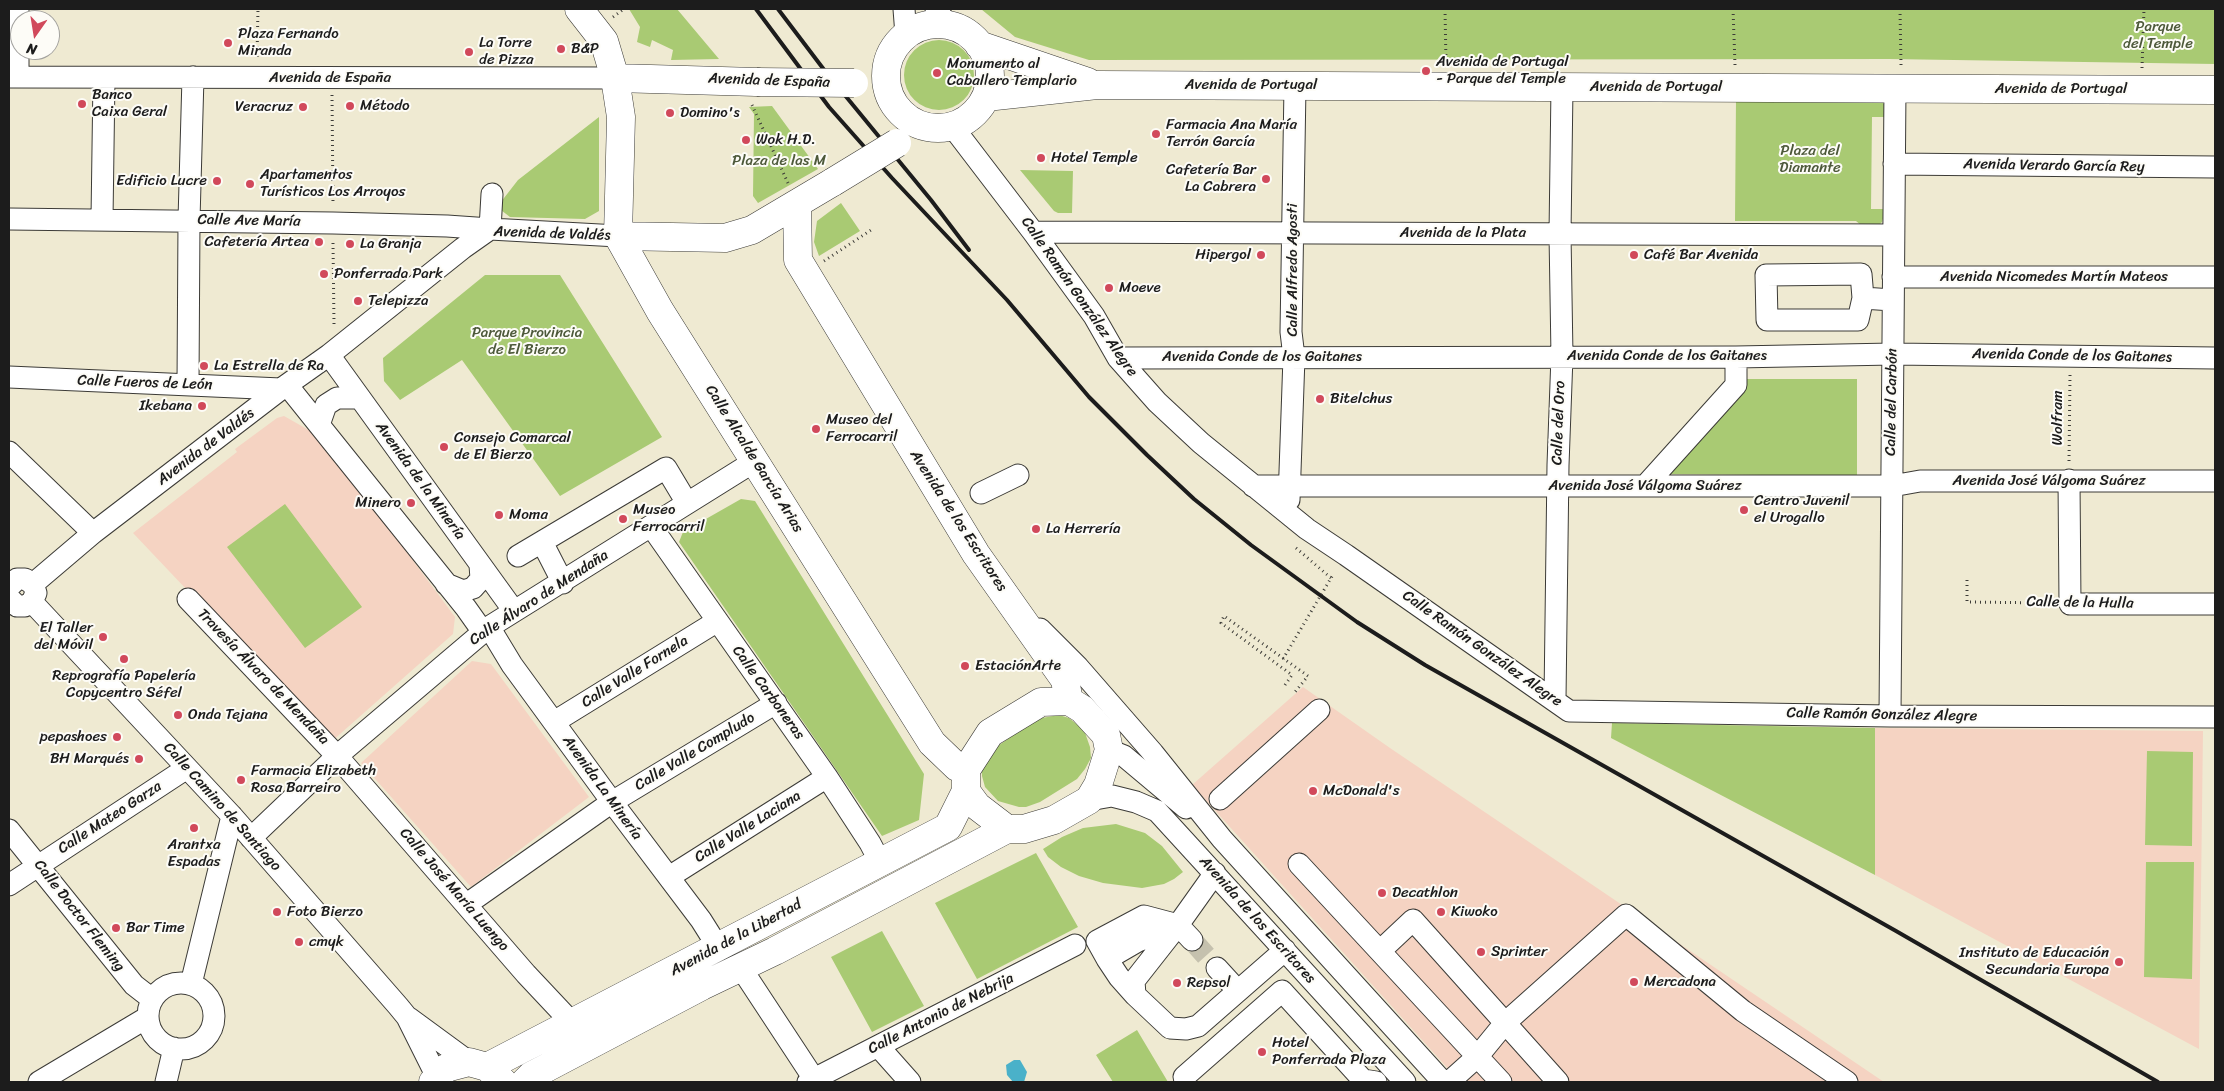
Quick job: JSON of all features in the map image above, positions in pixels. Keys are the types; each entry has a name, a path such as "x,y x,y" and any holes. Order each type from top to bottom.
{"main road":[{"path":"579,9 604,41 615,78 621,117 618,236"},
{"path":"942,17 979,45 986,57 990,70 990,84 986,97 978,110 966,120 952,126 936,128 921,125 906,118 895,106 888,92 886,76 888,60 896,46 905,22 919,28 934,25 942,17"},
{"name":"Avenida de España","path":"604,41 628,64 651,78"},
{"name":"Avenida de Portugal","path":"979,45 1097,85"},
{"name":"Avenida de España","path":"615,78 854,83 886,76"},
{"path":"621,117 633,96 651,78"},
{"name":"Avenida de Portugal","path":"986,97 1097,85 2215,90"},
{"name":"Avenida de Valdés","path":"618,236 725,238 752,230 833,182 921,125"},
{"name":"Avenida de los Escritores","path":"797,204 798,260 945,506 976,554 1065,680 1069,701"},
{"name":"Calle Alcalde García Arias","path":"618,236 660,310 932,743 957,767 966,780"},
{"path":"1069,701 1082,709 1106,735 1108,750 1098,786 1089,800 1054,820 1024,829 1007,829 999,825 977,806 966,780 990,733 1041,702 1069,701"},
{"name":"Avenida de la Libertad","path":"435,1080 446,1068 486,1071 948,827 966,780"},
{"name":"Avenida de la Libertad","path":"525,1082 531,1076 685,995 741,968 1007,829"}],"street":[{"path":"13,77 18,9"},
{"name":"Avenida de España","path":"13,77 615,78"},
{"path":"102,219 104,78"},
{"path":"188,385 189,220 193,78"},
{"name":"Calle Alfredo Agosti","path":"1289,515 1294,357 1291,332 1295,86"},
{"name":"Calle del Oro","path":"1555,699 1557,486 1562,356 1560,234 1562,87"},
{"name":"Calle del Carbón","path":"1890,716 1892,300 1894,164 1898,89"},
{"name":"Calle Ramón González Alegre","path":"952,126 1094,316 1118,358 1157,402 1201,443 1289,515 1478,648 1555,699 1569,711 1890,716 2215,717"},
{"name":"Avenida Verardo García Rey","path":"1894,164 2215,167"},
{"path":"490,229 492,194"},
{"name":"Calle Ave María","path":"9,219 189,220 447,226 490,229"},
{"name":"Avenida de Valdés","path":"15,592 284,387 329,356 463,248 490,229 618,236"},
{"name":"Avenida de la Plata","path":"1033,232 1893,235"},
{"path":"1766,274 1861,274 1863,298 1858,320 1767,320 1766,274"},
{"name":"Avenida Nicomedes Martín Mateos","path":"1893,277 2215,277"},
{"path":"1863,298 1892,300"},
{"name":"Avenida Conde de los Gaitanes","path":"1118,358 1736,357 1893,354 2215,358"},
{"name":"Avenida de la Minería","path":"329,356 514,611"},
{"path":"1645,486 1736,385 1736,357"},
{"name":"Calle Fueros de León","path":"9,377 284,387"},
{"path":"284,387 319,425 446,584 486,630"},
{"path":"319,425 326,405 337,398 360,398"},
{"path":"9,452 93,533"},
{"name":"Calle Álvaro de Mendaña","path":"251,838 338,756 486,630 755,461"},
{"path":"518,556 666,468 687,503"},
{"path":"981,494 1018,475"},
{"path":"2069,480 2070,604"},
{"name":"Avenida José Válgoma Suárez","path":"1254,486 1892,486 1920,481 2215,481"},
{"name":"Calle Carboneras","path":"651,526 716,622 776,702 870,843 880,862"},
{"path":"542,542 563,583"},
{"path":"446,584 463,591 473,588 481,579 480,565"},
{"name":"Calle Camino de Santiago","path":"15,592 232,816 407,1017 486,1071"},
{"name":"Avenida de los Escritores","path":"1008,598 1078,667 1153,753 1222,838 1443,1082"},
{"name":"Travesía Álvaro de Mendaña","path":"188,599 338,756"},
{"name":"Calle de la Hulla","path":"2070,604 2215,604"},
{"name":"Calle Valle Fornela","path":"554,722 716,622"},
{"name":"Avenida La Minería","path":"486,630 701,920 718,947"},
{"name":"Calle Valle Compludo","path":"467,904 612,802 776,702"},
{"path":"1220,799 1319,710"},
{"name":"Avenida de los Escritores","path":"1108,750 1124,756 1222,838"},
{"name":"Calle José María Luengo","path":"338,756 573,1024"},
{"name":"Calle Mateo Garza","path":"9,886 39,864 187,768"},
{"name":"Calle Valle Laciana","path":"669,877 827,777"},
{"name":"Avenida de los Escritores","path":"1089,800 1112,796 1136,802 1157,811 1285,950 1398,1082"},
{"path":"191,984 232,816"},
{"name":"Calle Doctor Fleming","path":"9,830 39,864 150,1008"},
{"path":"1299,864 1501,1082"},
{"path":"1135,995 1134,981 1185,932 1215,873"},
{"path":"1449,1082 1478,1056 1505,1024 1626,915 1743,1010 1847,1082"},
{"path":"1380,951 1413,920 1558,1082"},
{"path":"1185,932 1138,941 1107,959 1119,978 1170,1028 1186,1029 1198,1026 1285,950"},
{"name":"Calle Antonio de Nebrija","path":"811,1081 1075,945"},
{"path":"741,968 811,1081"},
{"path":"1217,968 1238,991"},
{"path":"191,984 207,996 212,1005 213,1024 209,1034 202,1041 184,1049 174,1048 159,1041 149,1026 150,1008 159,991 169,985 191,984"},
{"path":"1184,1077 1282,991 1363,1080 1376,1082"},
{"path":"40,1082 150,1008"},
{"name":"Calle Camino de Santiago","path":"407,1017 435,1080"},
{"path":"878,1046 910,1082"},
{"path":"166,1082 174,1048"}],"path":[{"path":"257,78 258,9"},
{"path":"1445,9 1447,86"},
{"path":"1733,9 1735,88"},
{"path":"1898,89 1900,9"},
{"path":"2141,90 2144,9"},
{"path":"749,81 797,204"},
{"path":"806,272 871,230"},
{"name":"Wolfram","path":"2069,480 2070,357"},
{"path":"1293,546 1331,578"},
{"path":"1283,659 1334,573"},
{"name":"Calle de la Hulla","path":"1967,580 1967,602 2070,604"},
{"path":"1285,684 1292,675 1220,623 1224,616 1308,676 1295,692"}],"shaded area":[{"path":"284,416 321,437 455,617 453,634 331,742 133,533 237,452 235,449 277,418"},
{"path":"472,661 491,664 589,797 471,887 361,763"},
{"path":"1303,687 1390,748 1884,1082 1460,1082 1192,785"},
{"name":"Instituto de Educación Secundaria Europa","path":"1875,728 2203,731 2199,1049 1875,875"}],"green space":[{"path":"629,9 677,9 719,59 671,60 673,50 652,40 650,47 637,42 640,27"},
{"name":"Parque del Temple","path":"981,9 2215,9 2215,64 1889,59 1089,60 1015,37"},
{"path":"939,40 952,43 964,50 971,62 974,75 971,88 964,100 952,107 939,110 926,107 914,100 907,88 904,75 907,62 914,50 926,43"},
{"name":"Plaza del Diamante","path":"1736,99 1880,100 1885,105 1887,117 1872,117 1871,209 1886,209 1882,222 1879,225 1862,226 1856,221 1735,221"},
{"name":"Plaza de las M","path":"772,106 818,169 758,203 753,196 754,114 749,107"},
{"path":"599,117 599,211 585,219 510,217 497,207 518,180"},
{"path":"1020,170 1073,171 1072,213 1058,213 1054,211"},
{"path":"841,203 860,231 819,256 814,242 817,221"},
{"name":"Parque Provincia de El Bierzo","path":"485,275 560,275 662,437 560,496 462,360 400,400 384,381 383,358"},
{"path":"1740,379 1857,379 1857,476 1667,474"},
{"path":"741,499 755,501 924,774 919,820 882,836 679,542 683,532"},
{"path":"285,504 362,607 305,648 227,547"},
{"path":"1059,715 1069,718 1084,730 1090,747 1091,758 1085,769 1077,779 1040,802 1026,807 1019,807 998,801 985,787 982,765 995,748 1036,719"},
{"path":"1612,723 1875,728 1875,875 1611,738"},
{"path":"2147,751 2193,752 2192,846 2145,845"},
{"path":"1116,824 1145,833 1162,846 1183,872 1164,884 1142,888 1103,883 1079,876 1061,867 1048,857 1043,849 1062,837 1083,828"},
{"path":"1036,853 1078,927 977,979 935,903"},
{"path":"2146,862 2194,862 2192,979 2144,977"},
{"path":"882,931 924,1006 872,1032 831,957"},
{"path":"1137,1030 1168,1082 1113,1082 1096,1055"}],"water":[{"path":"1014,1060 1020,1060 1027,1072 1024,1082 1013,1082 1007,1075 1006,1065"}],"tunnel":[{"path":"1192,940 1217,968"}],"railway":[{"path":"756,9 829,107 892,178 1007,300 1089,397 1194,499 1251,545 1357,622 1425,665 1896,931 2158,1082"},
{"path":"778,9 825,71 931,200 969,250"}],"place":[{"name":"Plaza Fernando Miranda","path":"228,43"},
{"name":"B&P","path":"561,49"},
{"name":"La Torre de Pizza","path":"469,52"},
{"name":"Avenida de Portugal - Parque del Temple","path":"1426,71"},
{"name":"Monumento al Caballero Templario","path":"937,73"},
{"name":"Banco Caixa Geral","path":"82,104"},
{"name":"Método","path":"350,106"},
{"name":"Veracruz","path":"303,107"},
{"name":"Domino's","path":"670,113"},
{"name":"Farmacia Ana María Terrón García","path":"1156,134"},
{"name":"Wok H.D.","path":"746,140"},
{"name":"Hotel Temple","path":"1041,158"},
{"name":"Cafetería Bar La Cabrera","path":"1266,179"},
{"name":"Edificio Lucre","path":"217,181"},
{"name":"Apartamentos Turísticos Los Arroyos","path":"250,184"},
{"name":"Cafetería Artea","path":"319,242"},
{"name":"La Granja","path":"350,244"},
{"name":"Hipergol","path":"1261,255"},
{"name":"Café Bar Avenida","path":"1634,255"},
{"name":"Ponferrada Park","path":"324,274"},
{"name":"Moeve","path":"1109,288"},
{"name":"Telepizza","path":"358,301"},
{"name":"La Estrella de Ra","path":"204,366"},
{"name":"Bitelchus","path":"1320,399"},
{"name":"Ikebana","path":"202,406"},
{"name":"Museo del Ferrocarril","path":"816,429"},
{"name":"Consejo Comarcal de El Bierzo","path":"444,447"},
{"name":"Minero","path":"411,503"},
{"name":"Centro Juvenil el Urogallo","path":"1744,510"},
{"name":"Moma","path":"499,515"},
{"name":"Museo Ferrocarril","path":"623,519"},
{"name":"La Herrería","path":"1036,529"},
{"name":"El Taller del Móvil","path":"103,637"},
{"name":"Reprografía Papelería Copycentro Séfel","path":"124,659"},
{"name":"EstaciónArte","path":"965,666"},
{"name":"Onda Tejana","path":"178,715"},
{"name":"pepashoes","path":"117,737"},
{"name":"BH Marqués","path":"139,759"},
{"name":"Farmacia Elizabeth Rosa Barreiro","path":"241,780"},
{"name":"McDonald's","path":"1313,791"},
{"name":"Arantxa Espadas","path":"194,828"},
{"name":"Decathlon","path":"1382,893"},
{"name":"Foto Bierzo","path":"277,912"},
{"name":"Kiwoko","path":"1441,912"},
{"name":"Bar Time","path":"116,928"},
{"name":"cmyk","path":"299,942"},
{"name":"Sprinter","path":"1481,952"},
{"name":"Instituto de Educación Secundaria Europa","path":"2119,962"},
{"name":"Mercadona","path":"1634,982"},
{"name":"Repsol","path":"1177,983"},
{"name":"Hotel Ponferrada Plaza","path":"1262,1052"}]}
